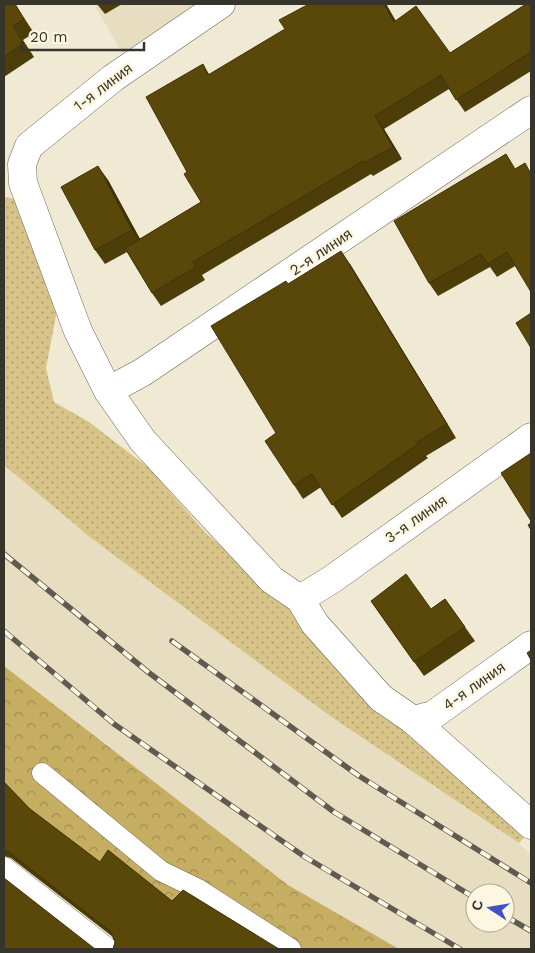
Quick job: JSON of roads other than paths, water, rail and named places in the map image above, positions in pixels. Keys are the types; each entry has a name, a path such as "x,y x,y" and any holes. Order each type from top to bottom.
{"street":[{"name":"1-я линия","path":"108,391 78,331 23,183 22,164 29,146 98,90 220,4"},
{"name":"2-я линия","path":"108,391 143,372 531,110"},
{"path":"108,391 143,441 272,580 300,599 315,624 381,698 413,720 531,825"},
{"name":"3-я линия","path":"300,599 331,580 531,437"},
{"name":"4-я линия","path":"413,720 433,715 531,645"}],"lane":[{"path":"42,773 161,870 198,889 291,949"},
{"path":"4,867 109,949"}],"railway":[{"path":"4,554 148,672 334,812 465,892"},
{"path":"4,631 114,724 305,857 460,949"},
{"path":"172,641 359,776 531,883"},
{"path":"515,922 531,931"}]}
